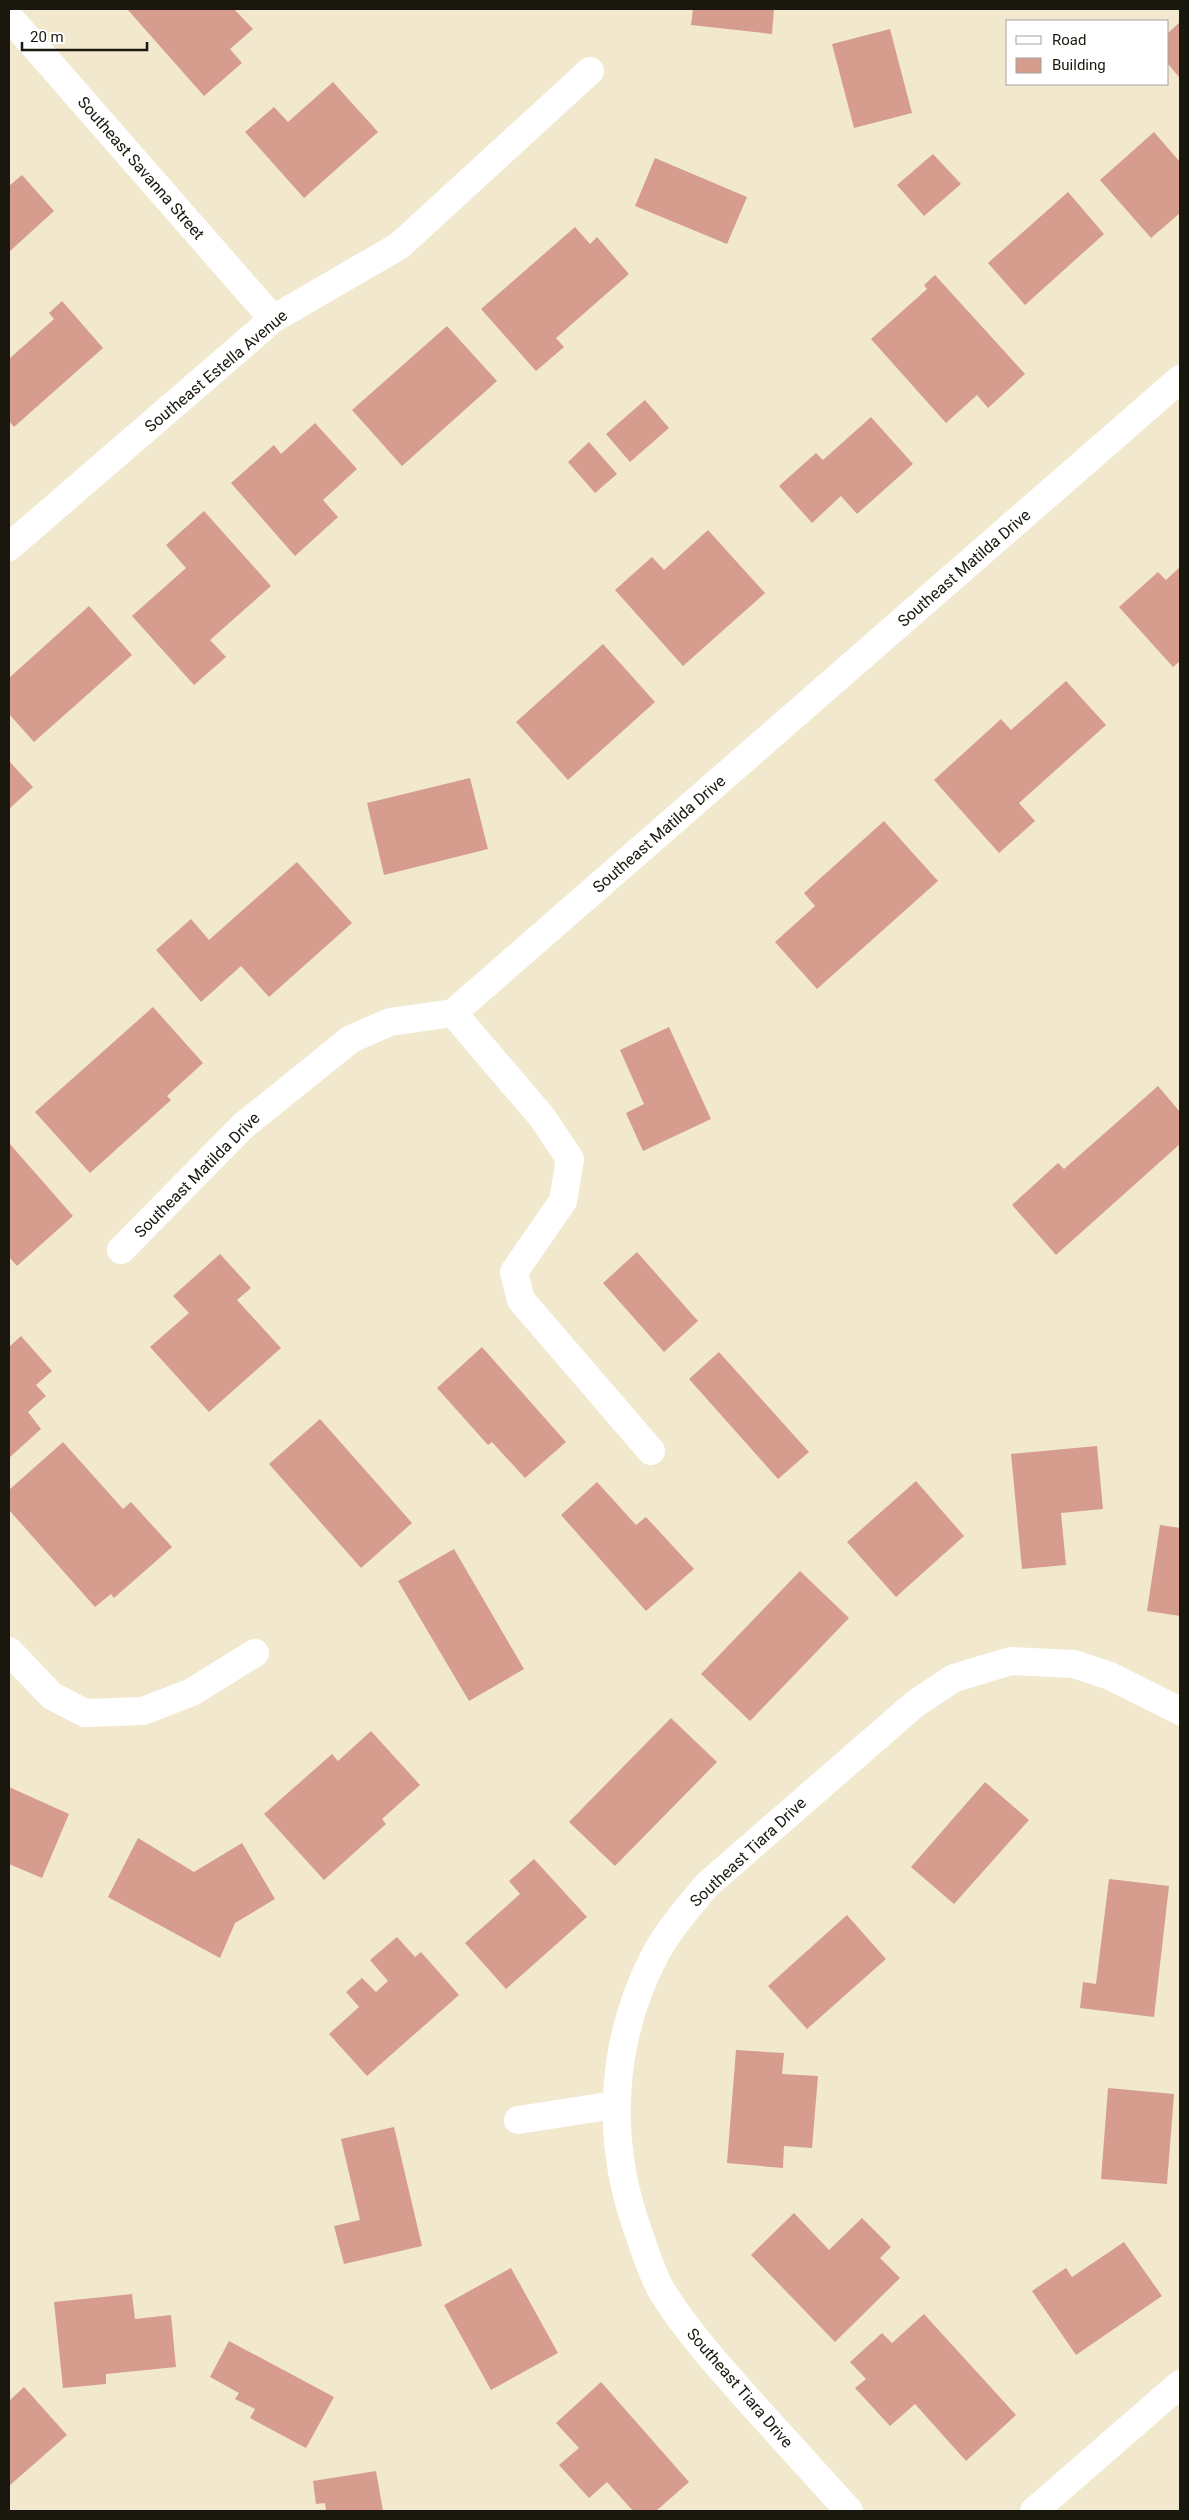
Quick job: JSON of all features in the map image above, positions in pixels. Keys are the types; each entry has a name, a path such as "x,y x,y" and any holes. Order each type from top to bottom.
{"street":[{"name":"Southeast Savanna Street","path":"9,17 273,319"},
{"name":"Southeast Estella Avenue","path":"9,547 273,319 399,246 590,71"},
{"name":"Southeast Matilda Drive","path":"121,1250 243,1126 351,1039 390,1022 453,1013 1178,385"},
{"path":"453,1013 542,1117 570,1159 563,1201 514,1272 521,1300 651,1451"},
{"path":"9,1651 52,1696 85,1713 143,1711 192,1692 255,1653"},
{"name":"Southeast Tiara Drive","path":"849,2511 698,2344 662,2291 627,2200 617,2150 616,2105 621,2048 635,1999 657,1952 686,1910 708,1884 916,1703 954,1678 1012,1661 1074,1664 1110,1676 1180,1711"},
{"path":"518,2120 616,2105"},
{"path":"1034,2511 1180,2384"}],"building":[{"path":"234,9 253,29 230,49 242,63 204,96 128,10"},
{"path":"693,9 774,9 772,34 691,25"},
{"path":"1180,22 1180,78 1169,65 1169,32"},
{"path":"890,29 912,113 854,128 832,44"},
{"path":"333,82 378,132 304,198 245,132 274,107 288,122"},
{"path":"1154,132 1180,162 1180,213 1151,238 1100,180"},
{"path":"933,154 961,184 924,216 897,185"},
{"path":"655,158 747,197 727,244 635,206"},
{"path":"22,175 54,211 9,252 9,186"},
{"path":"1068,192 1104,234 1025,305 988,263"},
{"path":"575,227 590,244 597,237 629,274 556,338 564,347 536,371 481,309"},
{"path":"935,275 1025,374 988,408 977,395 946,423 871,339 927,289 924,285"},
{"path":"62,301 103,348 14,427 9,421 9,359 54,319 49,313"},
{"path":"447,326 497,381 402,466 352,410"},
{"path":"645,400 669,428 630,462 606,434"},
{"path":"871,417 913,464 857,514 841,496 812,523 779,486 816,453 823,460"},
{"path":"315,423 357,469 323,500 338,517 295,556 231,483 274,445 281,454"},
{"path":"589,442 617,474 595,493 568,462"},
{"path":"204,511 271,586 210,640 226,657 194,685 132,616 186,568 166,545"},
{"path":"708,530 765,593 683,666 615,590 652,557 664,570"},
{"path":"1180,567 1180,661 1173,667 1119,607 1158,572 1166,580"},
{"path":"89,606 132,655 34,742 9,714 9,678"},
{"path":"603,644 655,702 568,780 516,722"},
{"path":"1066,681 1106,725 1019,803 1035,821 999,853 934,780 1001,719 1011,730"},
{"path":"9,761 33,787 9,809"},
{"path":"470,778 488,849 384,875 367,803"},
{"path":"884,821 938,881 817,989 775,942 815,906 804,893"},
{"path":"297,862 352,923 269,997 241,966 201,1002 156,950 191,919 209,940"},
{"path":"153,1007 203,1063 167,1096 171,1100 90,1173 35,1112"},
{"path":"669,1027 711,1119 643,1151 626,1113 644,1104 620,1050"},
{"path":"1158,1086 1180,1112 1180,1144 1056,1255 1012,1205 1058,1163 1064,1169"},
{"path":"9,1143 73,1216 17,1266 9,1257"},
{"path":"637,1252 698,1321 664,1352 603,1283"},
{"path":"220,1254 251,1288 237,1300 281,1348 209,1412 150,1347 189,1313 173,1296"},
{"path":"21,1336 52,1371 36,1385 46,1396 28,1412 41,1429 9,1458 9,1347"},
{"path":"482,1347 566,1442 525,1478 492,1442 488,1445 437,1388"},
{"path":"719,1352 809,1452 778,1479 689,1379"},
{"path":"320,1419 412,1523 361,1568 269,1464"},
{"path":"63,1442 123,1509 131,1502 172,1547 114,1598 111,1594 95,1607 9,1510 9,1490"},
{"path":"1097,1446 1103,1509 1061,1513 1066,1565 1022,1569 1011,1454"},
{"path":"916,1481 964,1536 896,1597 847,1542"},
{"path":"597,1482 636,1525 646,1517 694,1569 646,1611 561,1515"},
{"path":"1160,1525 1180,1528 1180,1616 1147,1611"},
{"path":"454,1549 524,1669 469,1701 398,1581"},
{"path":"800,1571 849,1618 750,1721 701,1674"},
{"path":"671,1718 717,1762 615,1866 569,1822"},
{"path":"371,1731 420,1785 382,1819 386,1824 324,1880 264,1814 332,1754 338,1761"},
{"path":"985,1782 1029,1820 954,1904 911,1867"},
{"path":"9,1787 69,1814 42,1878 9,1864"},
{"path":"138,1838 194,1872 242,1843 275,1899 235,1923 220,1958 108,1897"},
{"path":"534,1859 587,1917 506,1989 465,1943 520,1894 509,1881"},
{"path":"1109,1879 1169,1886 1154,2017 1080,2008 1083,1982 1096,1984"},
{"path":"847,1915 886,1959 807,2029 768,1986"},
{"path":"397,1937 415,1957 421,1952 459,1995 367,2076 329,2034 359,2007 346,1992 362,1978 376,1992 388,1981 370,1960"},
{"path":"736,2050 784,2053 782,2074 818,2076 812,2148 784,2146 783,2168 727,2163"},
{"path":"1108,2088 1174,2094 1167,2184 1101,2179"},
{"path":"394,2127 422,2246 344,2264 334,2226 360,2220 341,2139"},
{"path":"794,2213 829,2250 862,2218 891,2247 880,2258 900,2278 835,2342 751,2255"},
{"path":"1124,2242 1162,2296 1076,2355 1032,2291 1066,2268 1072,2277"},
{"path":"511,2268 558,2353 491,2390 444,2305"},
{"path":"132,2294 135,2319 171,2315 176,2367 106,2374 106,2384 63,2388 54,2302"},
{"path":"924,2314 1016,2415 966,2461 915,2404 890,2426 855,2388 866,2379 850,2362 882,2333 892,2343"},
{"path":"229,2341 334,2397 306,2448 250,2418 255,2409 235,2399 239,2393 210,2377"},
{"path":"601,2382 689,2482 656,2511 633,2511 607,2482 589,2498 559,2465 579,2448 556,2423"},
{"path":"24,2387 67,2435 9,2486 9,2401"},
{"path":"376,2471 383,2511 326,2511 325,2503 316,2504 313,2481"}]}
